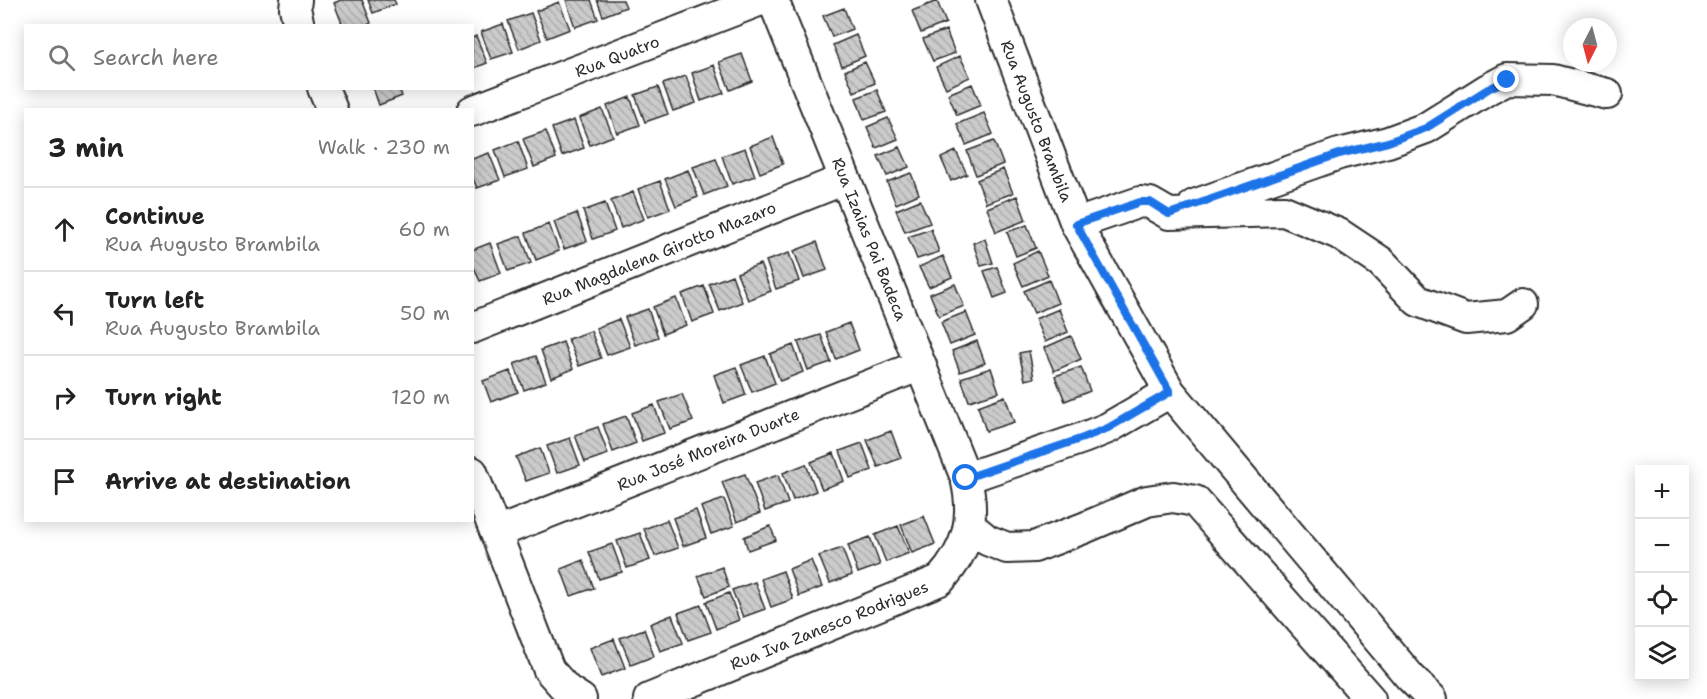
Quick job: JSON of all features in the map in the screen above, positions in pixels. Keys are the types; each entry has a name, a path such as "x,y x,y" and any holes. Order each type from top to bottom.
{"street":[{"path":"296,0 295,8 299,24"},
{"name":"Rua Quatro","path":"474,110 761,0"},
{"name":"Rua Izaias Pai Badeca","path":"773,0 966,478"},
{"name":"Rua Augusto Brambila","path":"991,0 1076,224 1170,392 1410,677 1432,699"},
{"path":"1169,214 1339,154 1388,142 1426,128 1488,89 1507,80 1553,80 1607,94"},
{"path":"324,90 331,108"},
{"name":"Rua Magdalena Girotto Mazaro","path":"474,327 845,179"},
{"path":"1076,224 1140,202 1150,202 1169,214 1284,211 1339,234 1381,262 1418,302 1466,319 1507,315 1523,304"},
{"name":"Rua José Moreira Duarte","path":"496,533 921,365"},
{"path":"966,478 1108,428 1170,392"},
{"path":"474,477 549,670 574,694"},
{"name":"Rua Iva Zanesco Rodrigues","path":"649,699 940,580 951,568 966,540 971,509 966,478"},
{"path":"969,525 987,540 1007,548 1034,547 1147,501 1173,498 1196,501 1370,699"}],"building":[{"path":"341,0 362,0 371,23 342,24 334,3"},
{"path":"368,0 394,0 396,4 373,13"},
{"path":"566,0 591,0 598,19 575,27"},
{"path":"597,0 623,0 626,7 603,16"},
{"path":"937,1 946,23 921,33 912,11"},
{"path":"559,2 570,29 547,38 536,11"},
{"path":"844,8 852,29 832,37 823,16"},
{"path":"531,13 541,40 519,49 508,21"},
{"path":"503,24 513,52 491,59 481,32"},
{"path":"946,30 955,53 933,61 923,39"},
{"path":"856,35 865,56 842,66 833,45"},
{"path":"476,36 487,63 474,68 474,37"},
{"path":"742,54 752,81 730,90 719,62"},
{"path":"960,56 970,77 946,88 936,67"},
{"path":"865,62 875,83 854,92 845,71"},
{"path":"714,65 724,93 701,101 692,73"},
{"path":"686,76 696,103 673,111 663,84"},
{"path":"972,84 981,105 957,115 948,94"},
{"path":"658,87 668,114 645,122 635,95"},
{"path":"374,90 400,90 402,96 379,105"},
{"path":"877,90 886,112 864,120 856,98"},
{"path":"630,97 640,125 617,133 607,106"},
{"path":"602,109 613,136 590,145 579,118"},
{"path":"984,113 993,134 966,145 957,124"},
{"path":"888,118 898,139 876,148 867,127"},
{"path":"574,120 584,148 562,156 552,128"},
{"path":"546,131 556,158 534,167 523,139"},
{"path":"773,137 783,164 760,173 750,146"},
{"path":"518,141 528,169 505,177 495,150"},
{"path":"994,141 1003,164 976,175 967,151"},
{"path":"900,147 909,167 887,176 878,156"},
{"path":"745,148 755,176 732,184 722,156"},
{"path":"956,151 967,174 951,181 941,158"},
{"path":"489,153 500,180 477,188 474,181 474,158"},
{"path":"716,159 727,186 704,195 693,167"},
{"path":"1003,169 1013,193 986,203 977,180"},
{"path":"688,170 698,197 676,206 665,179"},
{"path":"911,173 919,194 896,204 887,182"},
{"path":"660,181 670,209 648,217 638,189"},
{"path":"633,192 644,219 621,228 611,201"},
{"path":"1017,196 1026,220 996,232 987,208"},
{"path":"920,200 930,223 905,232 896,210"},
{"path":"605,203 615,231 593,239 583,211"},
{"path":"577,213 587,241 564,249 554,222"},
{"path":"549,224 559,251 536,260 526,233"},
{"path":"1027,225 1036,248 1016,256 1007,232"},
{"path":"931,229 939,252 917,259 908,237"},
{"path":"521,236 531,263 508,271 498,244"},
{"path":"985,239 993,263 981,266 973,243"},
{"path":"817,242 827,270 804,278 794,251"},
{"path":"490,243 501,273 480,281 474,268 474,249"},
{"path":"1038,251 1048,275 1023,286 1013,263"},
{"path":"789,253 799,281 776,289 766,261"},
{"path":"943,256 952,277 929,287 919,267"},
{"path":"760,264 771,291 748,300 737,273"},
{"path":"997,267 1007,293 994,298 984,271"},
{"path":"732,275 742,302 720,311 709,284"},
{"path":"1049,280 1058,303 1034,313 1024,291"},
{"path":"955,284 964,306 939,316 930,294"},
{"path":"704,286 714,314 692,322 682,294"},
{"path":"676,298 686,325 663,334 653,307"},
{"path":"648,309 658,337 635,345 625,317"},
{"path":"1059,309 1068,332 1045,342 1035,319"},
{"path":"966,312 975,335 950,345 941,322"},
{"path":"619,319 630,347 607,355 596,328"},
{"path":"849,323 859,350 836,359 826,332"},
{"path":"591,331 601,358 579,366 568,339"},
{"path":"821,335 831,362 808,370 798,342"},
{"path":"1071,336 1081,359 1054,371 1044,348"},
{"path":"977,341 985,363 960,372 952,351"},
{"path":"563,342 573,369 551,378 541,350"},
{"path":"793,345 803,372 780,381 770,354"},
{"path":"1029,351 1034,378 1025,380 1019,353"},
{"path":"536,356 546,382 524,390 514,364"},
{"path":"765,356 775,383 752,392 741,365"},
{"path":"736,367 746,395 724,403 714,375"},
{"path":"1081,367 1090,391 1065,401 1055,376"},
{"path":"991,368 999,392 969,401 961,378"},
{"path":"510,371 518,392 491,402 483,381"},
{"path":"682,394 693,421 670,429 659,402"},
{"path":"1005,396 1014,422 986,431 978,406"},
{"path":"654,405 664,433 642,441 632,413"},
{"path":"626,416 636,443 613,452 603,424"},
{"path":"598,427 608,454 585,462 575,435"},
{"path":"891,431 901,458 878,467 867,440"},
{"path":"570,438 580,465 557,473 547,446"},
{"path":"862,443 872,470 850,478 840,451"},
{"path":"540,448 549,473 526,481 516,457"},
{"path":"834,453 844,481 822,489 811,462"},
{"path":"806,464 816,491 793,500 783,473"},
{"path":"745,474 760,513 737,522 722,482"},
{"path":"778,475 788,503 765,511 755,483"},
{"path":"724,499 734,526 711,534 701,507"},
{"path":"696,510 706,538 683,546 673,518"},
{"path":"924,516 935,544 912,553 901,525"},
{"path":"667,520 678,548 655,556 644,529"},
{"path":"770,526 776,540 748,550 744,537"},
{"path":"898,526 909,553 886,562 875,535"},
{"path":"640,533 650,560 627,568 617,541"},
{"path":"870,537 880,565 858,573 848,545"},
{"path":"612,544 622,572 599,579 589,552"},
{"path":"842,548 852,575 830,583 819,556"},
{"path":"583,560 594,588 571,596 561,569"},
{"path":"811,560 822,587 799,596 789,569"},
{"path":"722,567 729,587 706,596 698,576"},
{"path":"783,571 793,599 771,607 761,579"},
{"path":"755,582 765,609 743,617 732,590"},
{"path":"729,593 739,620 716,629 706,602"},
{"path":"701,605 711,632 688,640 678,613"},
{"path":"672,615 683,643 660,651 650,624"},
{"path":"644,629 654,656 631,665 620,638"},
{"path":"614,639 625,668 601,677 590,648"}],"route":[{"path":"966,478 1108,428 1170,392 1076,224 1140,202 1150,202 1169,214 1339,154 1388,142 1426,128 1488,89 1507,80"}]}
